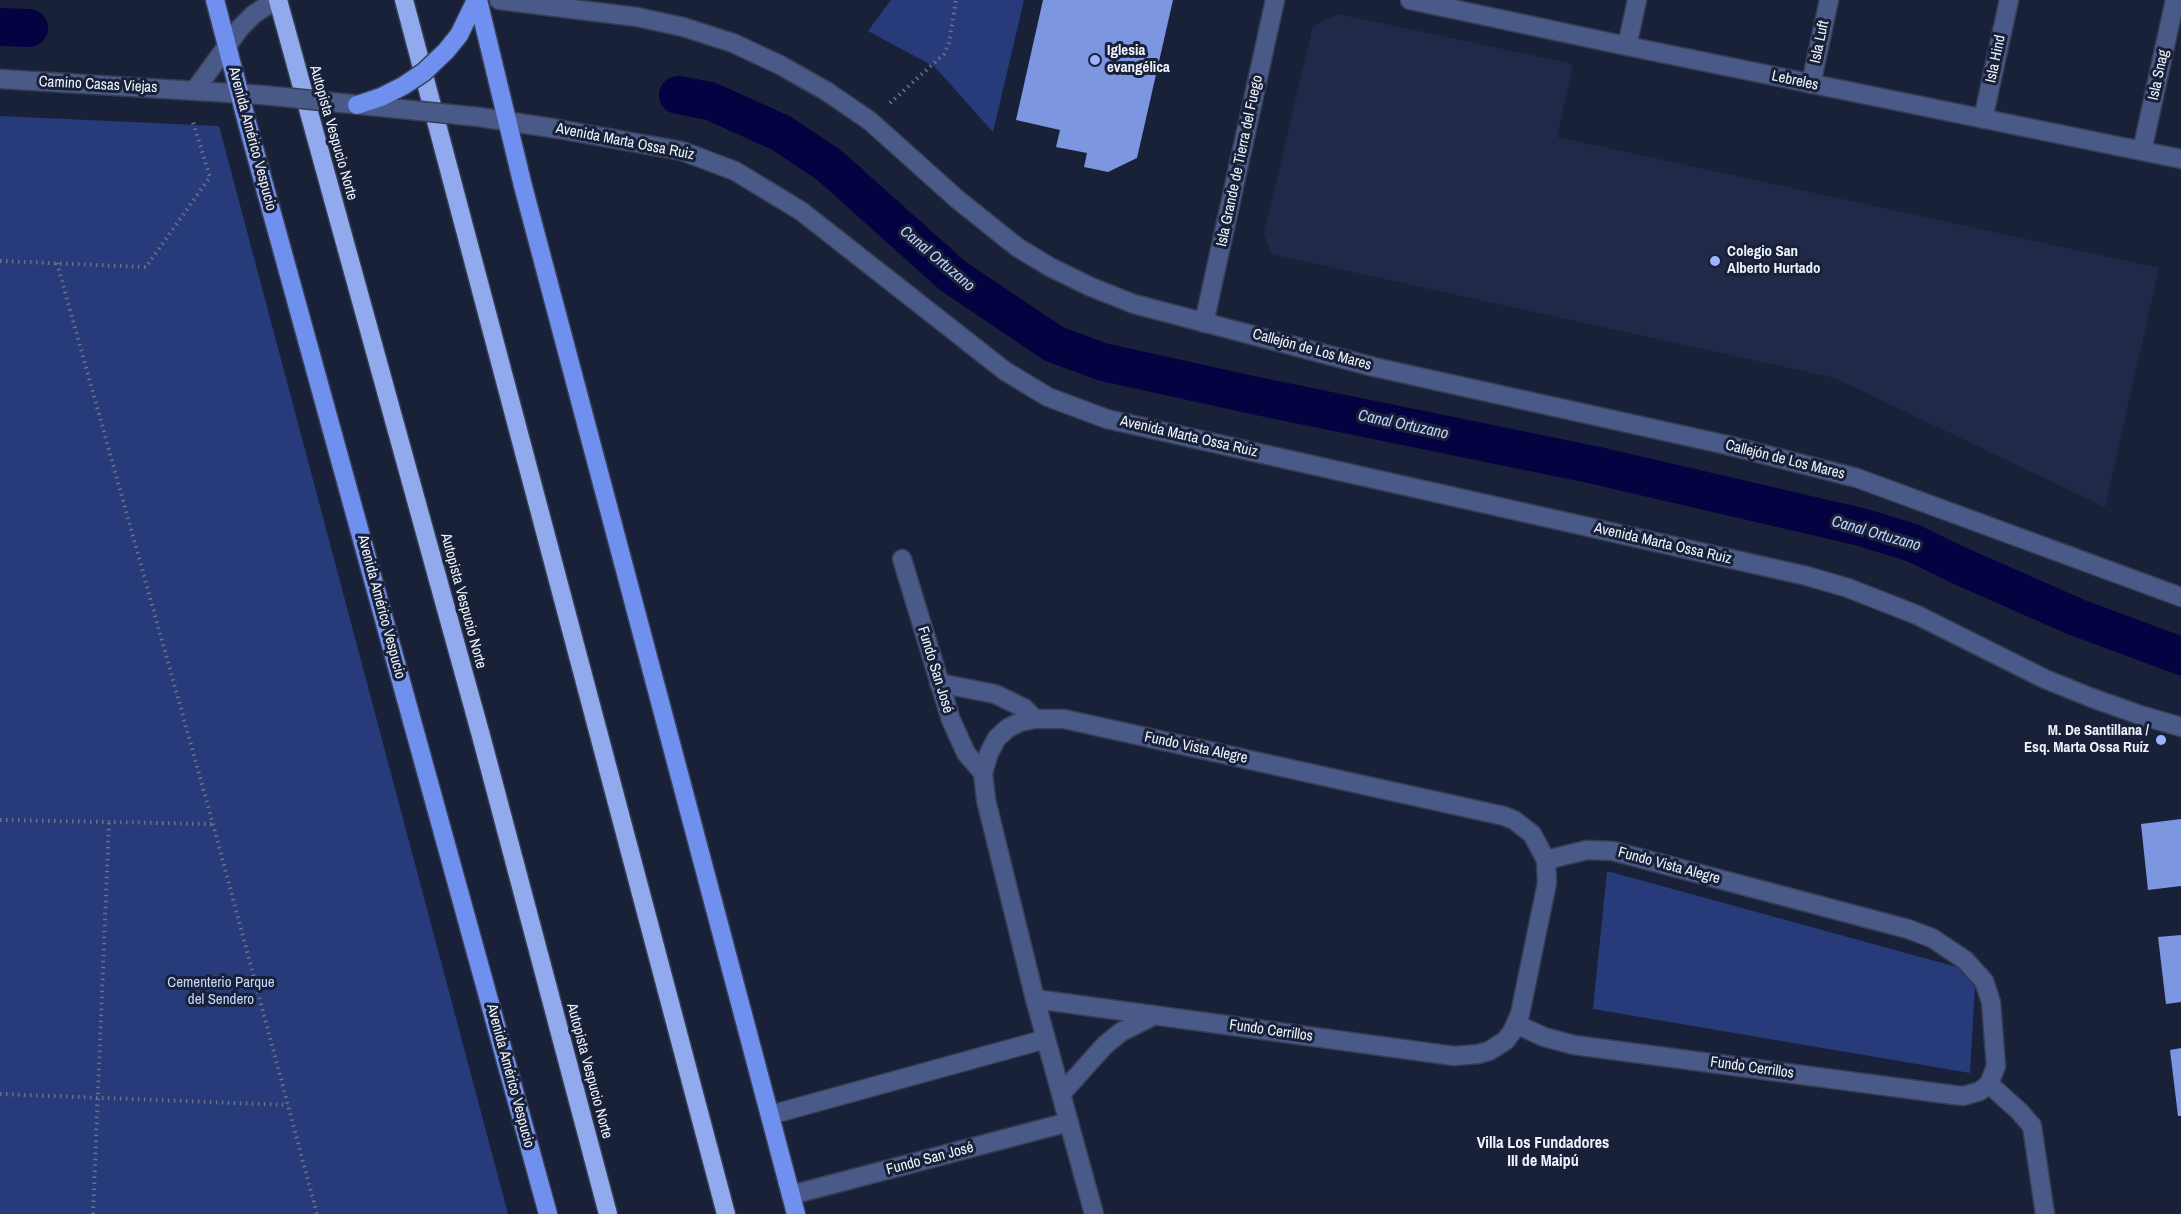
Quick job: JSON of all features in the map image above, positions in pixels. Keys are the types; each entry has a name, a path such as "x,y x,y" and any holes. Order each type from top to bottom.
{"highway":[{"name":"Autopista Vespucio Norte","path":"277,0 480,732 608,1214"},
{"path":"404,0 726,1214"}],"main road":[{"name":"Avenida Américo Vespucio","path":"215,0 548,1214"},
{"path":"357,105 404,86 424,72 459,35 477,0"},
{"path":"477,0 505,120 796,1214"}],"street":[{"path":"189,90 240,28 254,14 277,0"},
{"name":"Callejón de Los Mares","path":"499,0 638,17 733,43 780,65 826,91 870,121 986,224 1025,252 1091,287 1134,304 1374,367 1727,445 1857,478 2181,597"},
{"name":"Isla Grande de Tierra del Fuego","path":"1204,322 1275,0"},
{"name":"Lebreles","path":"1410,0 2181,159"},
{"path":"1627,46 1637,0"},
{"name":"Isla Luft","path":"1811,84 1829,0"},
{"name":"Isla Hind","path":"1983,119 2009,0"},
{"name":"Isla Snag","path":"2142,151 2175,0"},
{"name":"Camino Casas Viejas","path":"0,79 239,92"},
{"name":"Avenida Marta Ossa Ruiz","path":"239,92 505,120 682,151 735,171 801,211 1005,371 1048,397 1107,419 1807,576 1848,588 1917,615 2045,679 2083,695 2181,727"},
{"name":"Fundo San José","path":"902,560 957,737 966,753 984,773"},
{"path":"939,683 995,694 1023,708 1035,719"},
{"name":"Fundo Vista Alegre","path":"984,773 988,753 997,738 1008,728 1020,722 1035,719 1064,719 1504,816 1514,820 1532,834 1546,860 1587,850 1613,851 1908,929 1932,938 1965,960 1984,981 1991,1002 1997,1058 1989,1084"},
{"path":"984,773 986,800 1035,999 1094,1214"},
{"name":"Fundo Cerrillos","path":"1035,999 1454,1056 1478,1054 1497,1047 1505,1041 1516,1024 1524,1001 1547,883 1546,860"},
{"path":"1061,1094 1105,1045 1136,1023 1155,1015"},
{"name":"Fundo Cerrillos","path":"1516,1024 1544,1037 1574,1045 1954,1095 1973,1094 1989,1084"},
{"path":"770,1116 1046,1039"},
{"path":"1989,1084 2032,1126 2045,1214"},
{"name":"Fundo San José","path":"791,1195 1069,1122"}],"path":[{"path":"870,121 944,54 949,43 956,0"},
{"path":"0,261 146,267 210,177 189,90"},
{"path":"57,263 213,824 317,1214"},
{"path":"0,820 213,824"},
{"path":"93,1214 109,823"},
{"path":"0,1094 288,1105"}],"shaded area":[{"name":"Colegio San Alberto Hurtado","path":"1338,14 1573,64 1557,137 2159,268 2105,507 1835,378 1271,254 1264,234 1313,26"}],"green space":[{"path":"891,0 1024,0 993,132 935,67 868,31"},
{"name":"Cementerio Parque del Sendero","path":"0,116 219,126 508,1214 0,1214"},
{"path":"1607,871 1957,967 1975,987 1970,1073 1593,1009"}],"building":[{"name":"Iglesia evangélica","path":"1043,0 1173,0 1137,158 1108,172 1084,167 1087,153 1056,147 1060,130 1016,120"},
{"path":"2181,819 2181,886 2148,890 2141,824"},
{"path":"2181,935 2181,1002 2166,1004 2158,937"},
{"path":"2181,1048 2181,1116 2178,1116 2170,1050"}],"waterway":[{"name":"Canal Ortuzano","path":"0,27 29,28"},
{"name":"Canal Ortuzano","path":"678,95 710,101 781,133 829,165 953,276 1054,344 1103,362 1594,465 1861,527 1913,543 2076,617 2181,656"}],"place":[{"name":"Iglesia evangélica","path":"1095,60"},
{"name":"Colegio San Alberto Hurtado","path":"1715,261"},
{"name":"M. De Santillana / Esq. Marta Ossa Ruíz","path":"2161,740"}],"district":[{"name":"Villa Los Fundadores III de Maipú","path":"1543,1153"}]}
